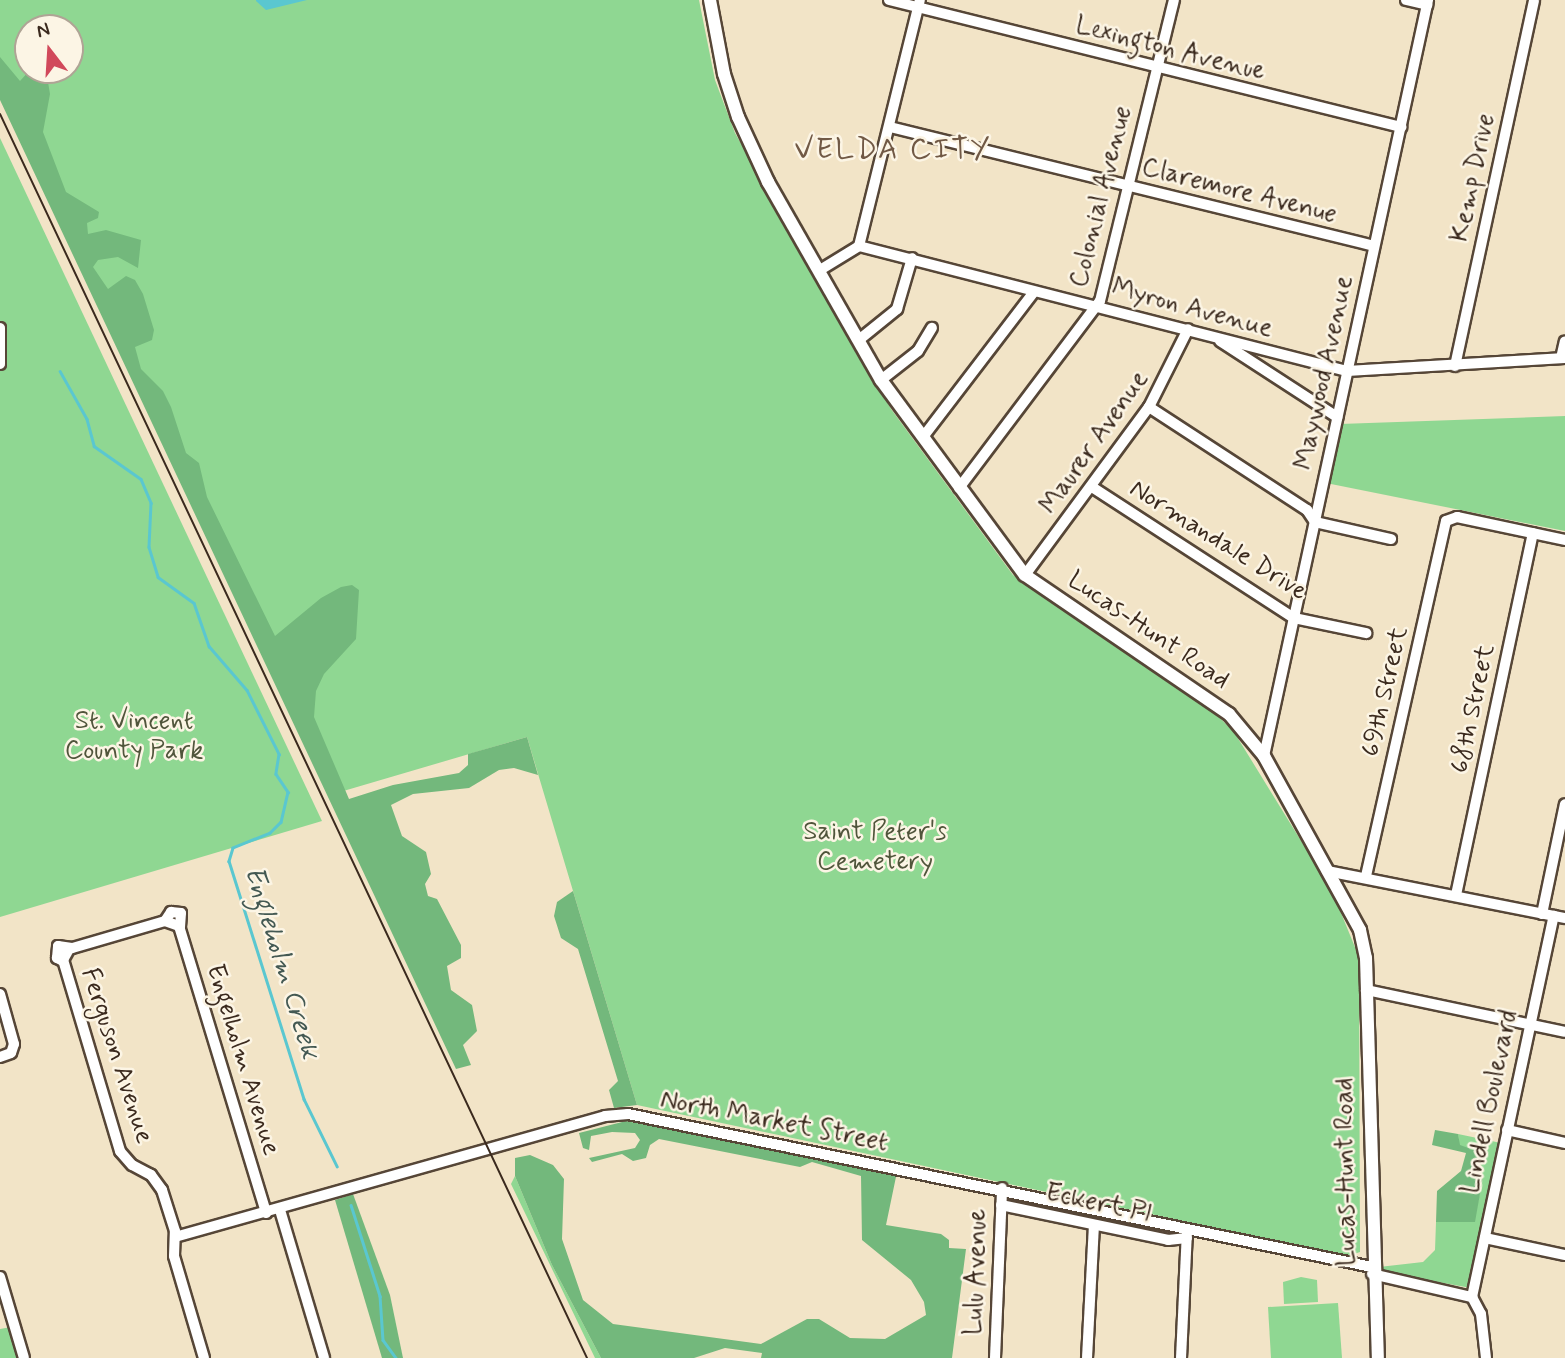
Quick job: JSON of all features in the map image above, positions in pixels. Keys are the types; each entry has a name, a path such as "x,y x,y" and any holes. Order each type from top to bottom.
{"main road":[{"name":"Lucas-Hunt Road","path":"710,0 724,74 738,117 768,182 881,380 1026,575 1215,701 1264,756 1363,937 1372,1271 1378,1358"}],"street":[{"name":"Lexington Avenue","path":"889,0 919,4 1156,69 1401,127"},
{"name":"Colonial Avenue","path":"959,488 1096,306 1174,0"},
{"path":"1406,0 1428,3"},
{"name":"Kemp Drive","path":"1455,366 1534,0"},
{"name":"Maywood Avenue","path":"1264,756 1428,3"},
{"path":"820,271 859,246 919,4"},
{"name":"Claremore Avenue","path":"890,127 1374,246"},
{"name":"Myron Avenue","path":"859,246 912,258 1033,293 1096,306 1347,371 1563,358"},
{"path":"860,339 897,309 912,258"},
{"path":"923,437 1033,293"},
{"path":"0,328 0,364"},
{"path":"881,380 919,351 932,328"},
{"name":"Maurer Avenue","path":"1026,575 1149,407 1188,329"},
{"path":"1212,336 1337,417"},
{"path":"1563,358 1565,341"},
{"path":"1149,407 1307,510 1314,522 1391,539"},
{"name":"Normandale Drive","path":"1092,487 1294,618 1366,633"},
{"name":"69th Street","path":"1366,876 1448,518 1533,533"},
{"path":"1533,533 1565,540"},
{"name":"68th Street","path":"1456,895 1533,533"},
{"path":"1542,914 1565,804"},
{"path":"1327,871 1366,876 1560,917"},
{"name":"Lindell Boulevard","path":"1472,1297 1528,1024 1560,917"},
{"name":"Engelholm Avenue","path":"67,954 173,923 266,1213"},
{"name":"Ferguson Avenue","path":"67,954 120,1151 128,1162 159,1184 175,1237 174,1256 204,1358"},
{"path":"1366,990 1565,1032"},
{"path":"0,994 14,1044 11,1053 0,1057"},
{"name":"North Market Street","path":"175,1237 620,1114 1002,1188 1187,1233 1372,1271 1472,1297"},
{"path":"1507,1130 1565,1143"},
{"name":"Lulu Avenue","path":"995,1358 1002,1188"},
{"name":"Eckert Pl","path":"1001,1205 1168,1240 1187,1233"},
{"path":"280,1210 324,1358"},
{"path":"1087,1358 1094,1225"},
{"path":"1181,1358 1187,1233"},
{"path":"1485,1238 1565,1255"},
{"path":"0,1277 24,1358"},
{"path":"1472,1297 1481,1314 1486,1358"}],"green space":[{"name":"Saint Peter's Cemetery","path":"0,0 699,0 715,80 735,133 891,409 1013,575 1216,714 1234,732 1332,891 1359,957 1360,1252 1348,1256 637,1105 527,737 340,792 0,83"},
{"path":"0,57 14,74 14,84 48,84 50,94 43,132 66,192 99,212 98,218 87,223 88,234 106,230 141,240 138,268 118,257 98,260 93,267 108,289 126,276 135,280 143,294 154,330 152,340 135,347 141,369 163,391 186,453 199,463 207,497 275,636 321,598 341,587 352,585 359,590 356,639 324,674 316,691 314,717 349,799 393,785 459,773 468,765 468,754 527,737 538,775 514,768 499,770 469,788 413,794 391,805 402,836 426,852 431,874 425,884 428,896 437,899 461,945 461,958 447,966 451,990 472,1005 477,1031 463,1045 471,1065 456,1069 0,100"},
{"name":"St. Vincent County Park","path":"0,138 322,821 0,917"},
{"path":"1565,416 1565,531 1326,483 1340,424"},
{"path":"573,891 637,1105 614,1108 609,1090 618,1081 578,949 561,938 554,916 557,902"},
{"path":"626,1121 897,1172 886,1225 941,1234 949,1240 949,1248 966,1249 952,1358 761,1358 762,1353 725,1348 694,1358 601,1358 552,1265 515,1176 515,1158 530,1155 553,1165 564,1179 562,1239 583,1300 613,1324 761,1344 807,1319 819,1319 850,1338 885,1339 926,1315 924,1302 911,1280 862,1240 861,1176 812,1162 800,1167 659,1139 650,1145 646,1158 633,1161 622,1154 592,1162 589,1158 635,1148 640,1140 635,1133 612,1132 591,1136 589,1150 583,1148 579,1133"},
{"path":"1435,1130 1458,1134 1460,1145 1485,1154 1475,1171 1483,1177 1475,1222 1436,1222 1437,1191 1461,1171 1466,1153 1432,1145"},
{"path":"1458,1134 1501,1143 1471,1288 1382,1272 1379,1267 1423,1262 1435,1250 1436,1222 1474,1222 1483,1177 1475,1171 1482,1166 1459,1145"},
{"path":"515,1176 552,1265 601,1358 595,1358 511,1184"},
{"path":"353,1194 390,1295 403,1358 382,1358 335,1200"},
{"path":"1301,1277 1317,1280 1318,1302 1284,1304 1283,1282"},
{"path":"1338,1303 1342,1358 1271,1358 1268,1307"},
{"path":"11,1327 20,1358 0,1358 0,1329"}],"water":[{"path":"256,0 307,0 266,10 256,1"}],"waterway":[{"name":"Engleholm Creek","path":"60,371 87,419 94,446 141,479 151,503 149,547 158,577 194,603 209,646 247,690 279,754 276,774 288,792 281,822 270,833 233,848 229,861 304,1099 337,1166"},
{"name":"Engleholm Creek","path":"351,1205 380,1296 383,1340 396,1358"}],"tram line":[{"path":"0,114 587,1358"}],"district":[{"name":"VELDA CITY","path":"893,150"}]}
